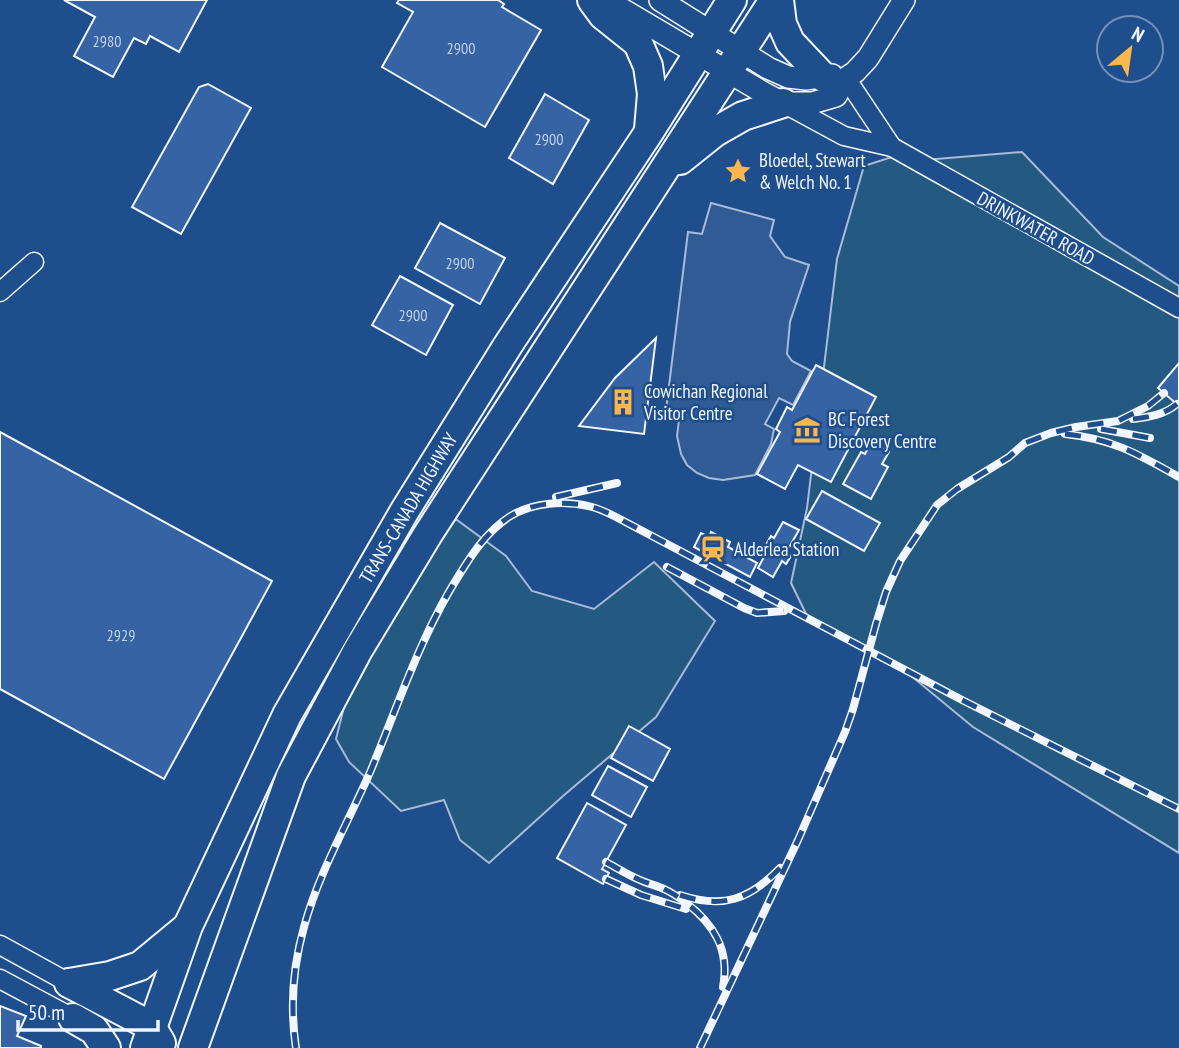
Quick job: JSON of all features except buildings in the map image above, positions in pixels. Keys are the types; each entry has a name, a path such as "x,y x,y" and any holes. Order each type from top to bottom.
{"highway":[{"path":"592,0 603,15 638,43 648,66 652,94 649,131"},
{"name":"TRANS-CANADA HIGHWAY","path":"153,1041 188,926 287,715 404,512 508,345 732,0"},
{"name":"TRANS-CANADA HIGHWAY","path":"193,1048 291,776 352,662 428,534 774,0"},
{"path":"779,0 782,24 790,42 834,77"},
{"path":"664,171 715,131 743,116 783,103"},
{"path":"69,983 110,976 140,966 188,926"},
{"path":"69,983 153,1041"},
{"path":"73,1018 94,1030 106,1048"}],"street":[{"path":"603,0 704,43 734,61 764,93 783,103 812,103 836,96 834,77"},
{"path":"660,0 704,43"},
{"path":"734,61 768,68 788,77 806,79 855,72 868,58 904,0"},
{"name":"DRINKWATER ROAD","path":"834,77 892,147"},
{"name":"DRINKWATER ROAD","path":"783,103 844,136 892,147 1179,308"},
{"path":"0,292 34,262"},
{"path":"0,945 69,983"},
{"path":"0,979 73,1018"}],"shaded area":[{"path":"910,151 924,160 1022,152 1103,237 1179,286 1179,853 973,727 904,670 809,620 791,583 807,508 837,259 864,166"},
{"path":"711,203 774,220 770,236 785,257 809,265 790,322 787,354 792,361 811,371 793,405 779,398 765,424 774,429 771,444 755,475 723,480 697,473 687,465 677,436 680,412 666,410 688,232 702,234"},
{"path":"438,519 457,520 506,556 532,591 594,609 654,562 715,621 656,717 489,863 460,840 444,800 401,811 349,762 336,739 347,695"}],"railway":[{"path":"700,1048 798,840 845,732 886,592 900,561 937,505 957,489 1009,457 1025,443 1076,427 1118,421 1148,406 1164,393"},
{"path":"1133,419 1162,413 1177,404"},
{"path":"1101,429 1150,438"},
{"path":"1065,434 1111,444 1179,477"},
{"path":"556,497 617,483"},
{"path":"296,1048 294,987 297,957 310,907 371,770 422,644 447,596 488,535 509,517 539,505 571,504 592,507 607,513 964,701 1179,809"},
{"path":"667,567 757,613 784,611"},
{"path":"606,862 671,893 704,919 722,950 725,974 723,987"},
{"path":"680,895 709,901 734,899 757,888 780,868"},
{"path":"606,879 641,895 686,909"}],"place":[{"name":"Bloedel, Stewart & Welch No. 1","path":"738,171"},
{"name":"Cowichan Regional Visitor Centre","path":"623,402"},
{"name":"BC Forest Discovery Centre","path":"807,430"},
{"name":"Alderlea Station","path":"713,549"}]}
